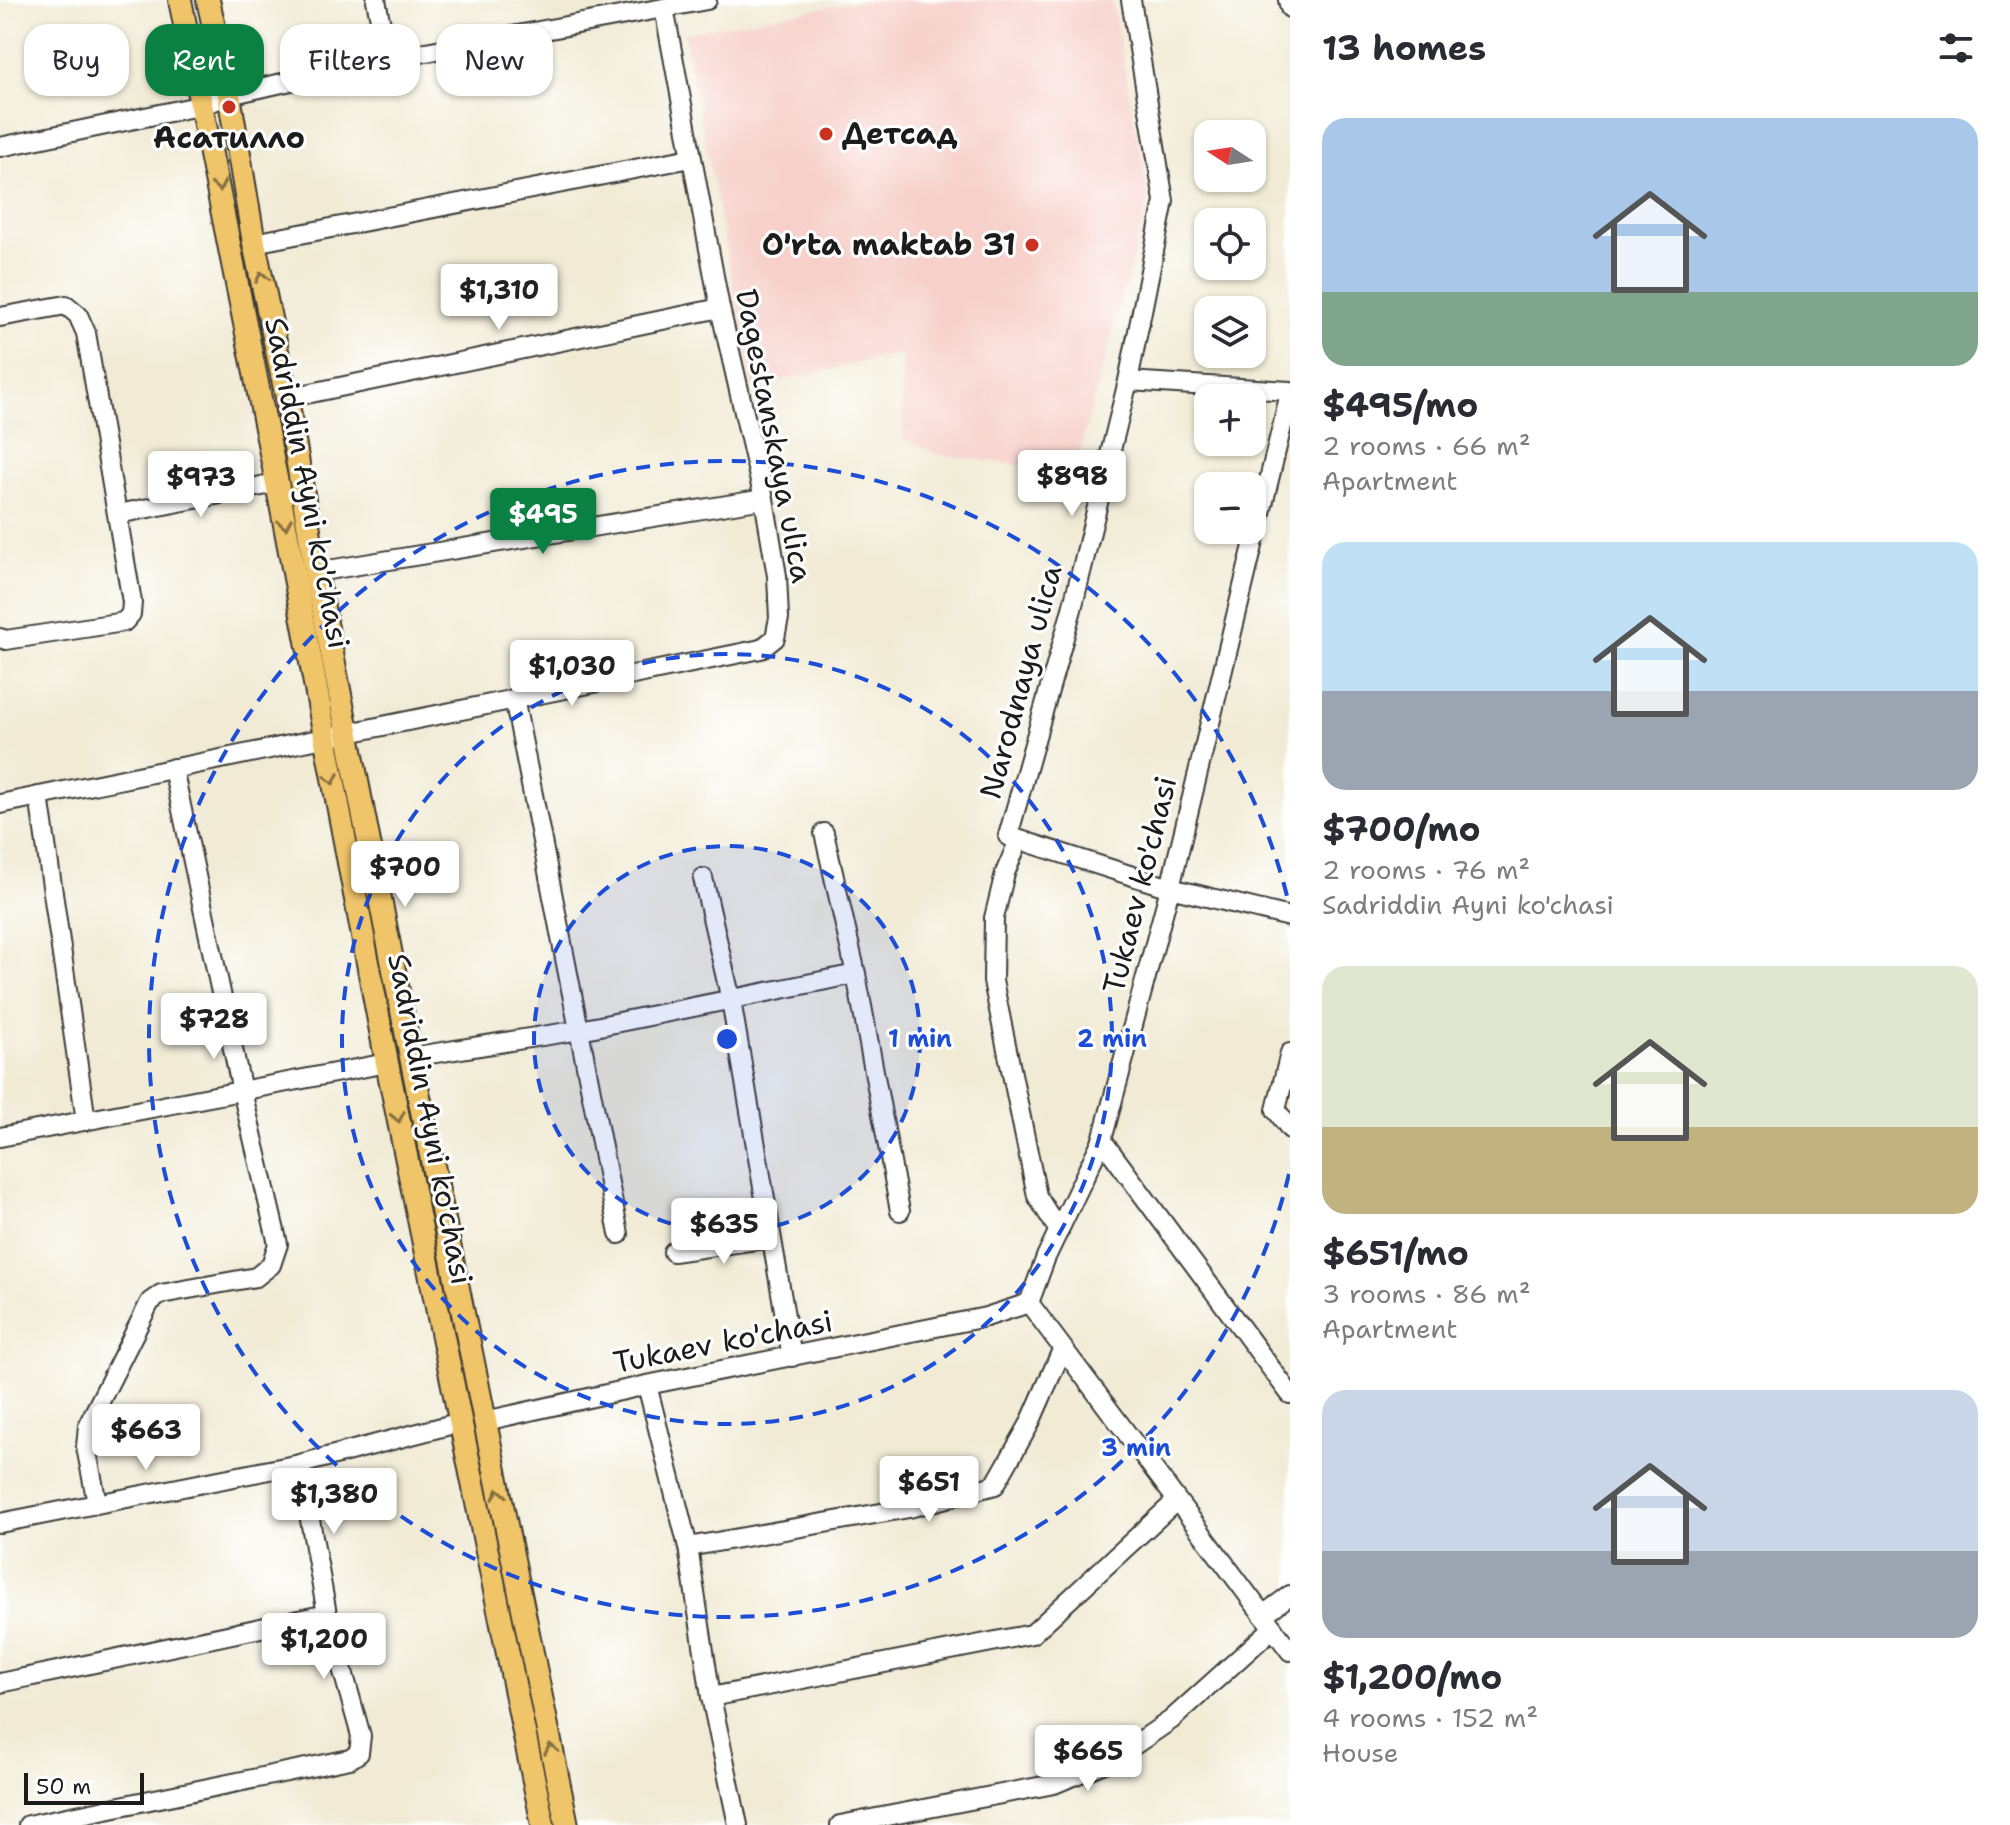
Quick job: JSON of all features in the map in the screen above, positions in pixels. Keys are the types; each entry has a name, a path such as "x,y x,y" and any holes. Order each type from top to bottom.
{"main road":[{"name":"Sadriddin Ayni ko'chasi","path":"180,0 277,483 387,1063 543,1825"},
{"name":"Sadriddin Ayni ko'chasi","path":"208,0 213,24"},
{"name":"Sadriddin Ayni ko'chasi","path":"229,96 347,733 567,1825"},
{"path":"387,1063 411,1057"}],"street":[{"path":"376,0 381,24"},
{"path":"420,53 707,0"},
{"name":"Narodnaya ulica","path":"1131,0 1164,201 1128,381 1072,609 1008,836 1170,888 1290,917"},
{"path":"1288,0 1290,8"},
{"name":"Dagestanskaya ulica","path":"514,698 761,649 775,638 779,618 777,576 764,499 720,308 664,8"},
{"path":"0,147 203,105 226,96"},
{"path":"254,243 691,158"},
{"path":"0,317 66,305 78,315 86,333 132,602 131,614 124,622 6,640 0,638"},
{"path":"287,398 720,308"},
{"path":"1128,381 1290,392"},
{"name":"Tukaev ko'chasi","path":"485,1421 986,1317 1029,1303 1102,1140 1170,888 1290,392"},
{"path":"118,514 277,483"},
{"path":"316,572 764,499"},
{"path":"0,804 514,698 619,1234"},
{"path":"97,1503 86,1447 88,1425 150,1302 161,1294 256,1277 271,1265 278,1244 173,768"},
{"path":"39,796 86,1121"},
{"path":"824,833 856,974 900,1211"},
{"path":"1019,840 1005,873 994,918 993,981 1037,1196 1059,1231"},
{"path":"703,878 731,1000 792,1357"},
{"path":"411,1057 580,1030 856,974"},
{"path":"1290,1053 1276,1110 1290,1129"},
{"path":"0,1137 387,1063"},
{"path":"1102,1140 1290,1394"},
{"path":"673,1252 770,1238"},
{"path":"1029,1303 1290,1651"},
{"path":"688,1547 909,1508 995,1485 1029,1425 1062,1350"},
{"path":"647,1385 688,1547 711,1697 738,1825"},
{"path":"0,1523 300,1464 461,1422"},
{"path":"28,1825 350,1759 359,1753 361,1736 327,1614 300,1464"},
{"path":"711,1697 1032,1634 1176,1501"},
{"path":"840,1825 1054,1784 1114,1759 1171,1720 1268,1622 1290,1595"},
{"path":"0,1683 327,1614"}],"shaded area":[{"path":"866,0 1112,0 1149,199 1074,472 940,455 903,439 902,353 753,387 684,33"}],"place":[{"name":"Асатилло","path":"229,107"},
{"name":"Детсад","path":"826,134"},
{"name":"O'rta maktab 31","path":"1032,245"}]}
